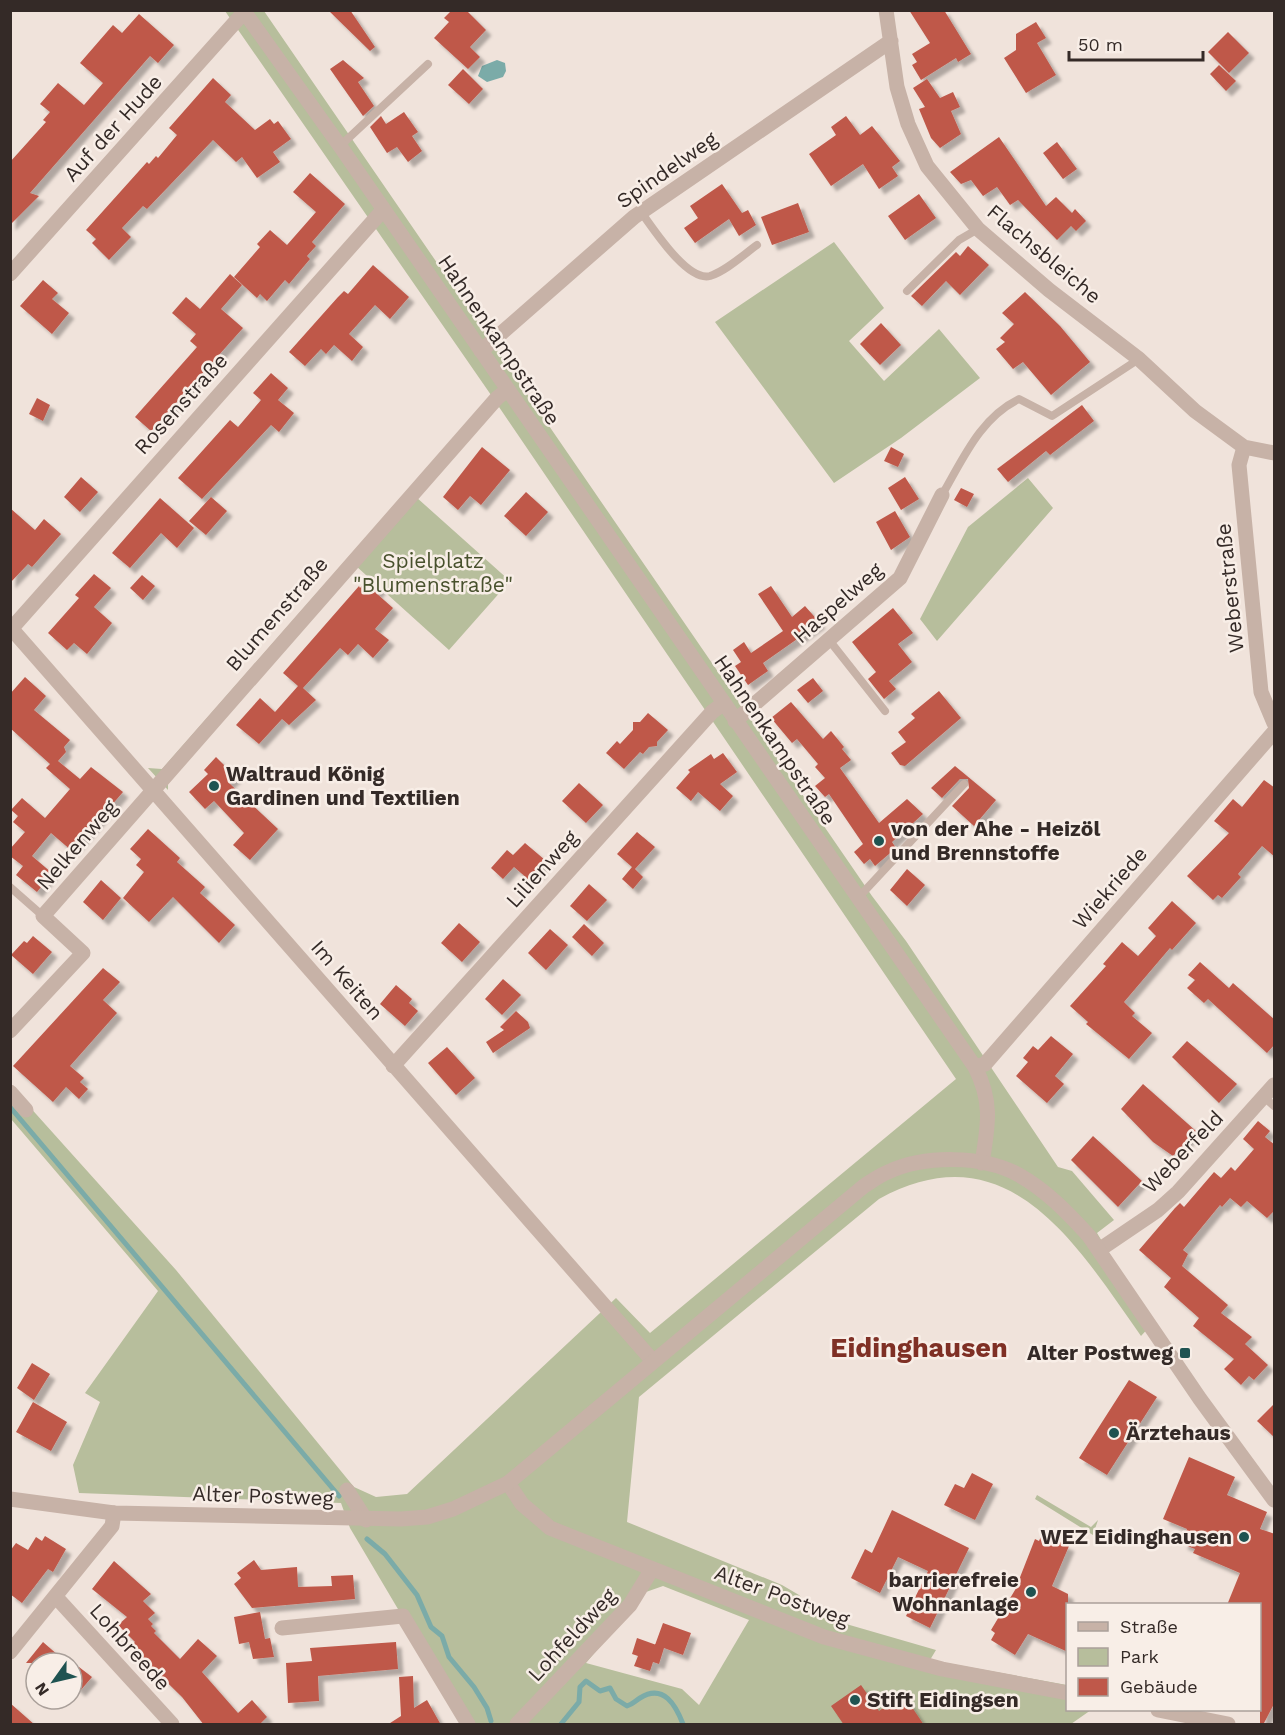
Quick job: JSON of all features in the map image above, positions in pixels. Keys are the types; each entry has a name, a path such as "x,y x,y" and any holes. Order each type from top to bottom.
{"street":[{"name":"Flachsbleiche","path":"886,10 897,87 906,117 927,166 978,229 1139,359 1195,411 1244,447 1275,453"},
{"name":"Hahnenkampstraße","path":"245,11 975,1067 984,1085 989,1117 982,1163"},
{"name":"Auf der Hude","path":"10,274 245,11"},
{"name":"Spindelweg","path":"481,351 641,212 891,41"},
{"name":"Rosenstraße","path":"11,627 383,210"},
{"name":"Blumenstraße","path":"154,788 489,406 507,390"},
{"name":"Weberstraße","path":"1244,447 1239,465 1262,692 1275,723"},
{"name":"Haspelweg","path":"735,721 900,578 942,495"},
{"name":"Im Keiten","path":"11,627 652,1360"},
{"name":"Lilienweg","path":"393,1066 704,721 724,702"},
{"name":"Wiekriede","path":"975,1067 985,1064 1275,732"},
{"name":"Nelkenweg","path":"10,1031 83,953 43,916 154,788"},
{"name":"Weberfeld","path":"1099,1250 1158,1210 1178,1192 1269,1102 1275,1085"},
{"path":"10,1092 26,1110"},
{"name":"Alter Postweg","path":"10,1499 114,1513 366,1520 427,1517 480,1498 508,1483 652,1360 864,1186 888,1171 925,1162 953,1160 982,1163"},
{"path":"982,1163 1018,1174 1069,1215 1099,1250 1164,1349 1275,1500"},
{"path":"1253,1472 1275,1489"},
{"name":"Alter Postweg","path":"508,1483 522,1504 550,1528 824,1637 942,1669 1066,1693"},
{"path":"347,1490 366,1520"},
{"path":"10,1652 38,1614 56,1597 112,1526 114,1513"},
{"name":"Lohfeldweg","path":"517,1725 630,1605 652,1569"},
{"name":"Lohbreede","path":"56,1597 172,1725"},
{"path":"282,1628 403,1616 468,1725"},
{"path":"1163,1711 1228,1725"}],"lane":[{"path":"340,146 428,64"},
{"path":"641,212 683,266 696,275 709,276 757,245"},
{"path":"908,291 959,240 978,229"},
{"path":"942,495 977,434 1006,405 1019,399 1052,416 1139,359"},
{"path":"829,640 885,711"},
{"path":"858,898 964,784"},
{"path":"10,887 43,916"}],"green space":[{"name":"Spielplatz \"Blumenstraße\"","path":"225,11 264,11 872,896 906,941 1058,1167 1072,1171 1114,1220 1097,1233 1152,1324 1141,1336 1091,1266 1064,1234 1034,1206 1001,1187 965,1178 925,1181 879,1199 639,1397 627,1522 782,1585 799,1595 822,1617 936,1650 930,1660 1066,1685 1066,1711 1090,1711 1071,1724 466,1724 350,1528 341,1503 79,1493 73,1465 100,1402 85,1393 158,1291 11,1119 10,1085 176,1270 354,1487 376,1497 407,1494 616,1298 650,1333 956,1079 499,407 495,408 416,497 510,581 449,650 356,566 168,777 168,790 148,768 162,769 491,395","holes":["663,1586 749,1620 699,1705 682,1689 586,1663 646,1592"]},
{"path":"834,242 884,308 849,341 884,381 939,329 980,378 901,438 834,483 715,322"},
{"path":"1028,478 1053,508 937,641 920,619 968,527"},
{"path":"1037,1495 1091,1527 1098,1520 1093,1535 1035,1499"}],"water":[{"path":"497,60 505,63 506,71 503,77 487,82 478,76 482,66"}],"building":[{"path":"328,10 350,10 375,47 370,51"},
{"path":"452,10 466,10 486,30 470,47 480,57 468,69 434,38 449,22 444,18"},
{"path":"909,10 944,10 971,54 958,62 956,58 921,80 912,65 917,62 912,54 930,43"},
{"path":"139,14 174,45 158,63 150,56 30,193 39,196 10,225 10,162 46,122 43,120 50,112 40,104 58,83 84,105 103,83 80,63 113,25 122,33"},
{"path":"1036,22 1046,38 1037,43 1056,75 1026,93 1004,58 1016,50 1016,34"},
{"path":"1228,32 1249,53 1229,73 1208,52"},
{"path":"343,60 364,78 358,82 374,106 363,116 330,69"},
{"path":"1219,65 1236,81 1226,91 1210,74"},
{"path":"463,69 483,89 469,104 448,85"},
{"path":"213,78 231,95 225,102 255,130 270,119 274,124 278,121 291,139 273,152 280,162 257,178 242,157 236,162 213,140 147,209 143,206 122,228 131,237 109,260 92,243 96,239 86,230 147,162 149,164 156,156 158,158 177,135 169,128"},
{"path":"927,79 940,98 953,92 960,107 951,111 961,134 940,148 931,138 919,109 925,107 913,88"},
{"path":"404,112 418,132 412,136 422,151 408,162 397,147 387,153 370,127 381,116 386,124"},
{"path":"846,116 860,135 872,126 900,161 892,167 898,176 879,189 863,164 831,186 809,154 836,135 831,127"},
{"path":"999,137 1046,206 1056,197 1072,213 1075,209 1086,221 1076,231 1071,226 1057,240 1018,200 1010,205 997,187 983,196 971,180 961,184 950,172"},
{"path":"1057,142 1077,169 1063,179 1043,153"},
{"path":"310,173 345,204 312,242 316,246 307,256 310,259 289,284 285,280 267,301 260,294 257,298 234,277 260,247 257,244 270,230 287,245 316,212 293,192"},
{"path":"722,184 742,213 748,210 756,225 739,236 729,219 695,243 684,228 698,218 690,206"},
{"path":"919,194 936,218 905,240 888,216"},
{"path":"798,203 809,232 772,245 761,217"},
{"path":"968,246 989,265 960,295 946,281 922,306 911,296 956,252 960,256"},
{"path":"373,265 409,297 390,319 375,305 349,334 363,347 352,361 334,345 326,354 321,349 305,366 289,352 338,297 344,291 348,294"},
{"path":"230,274 242,285 221,309 243,328 151,431 135,417 197,347 190,341 196,334 172,313 186,297 200,309"},
{"path":"43,280 58,293 52,299 69,313 52,334 20,306"},
{"path":"1025,292 1060,326 1090,362 1051,395 1023,362 1013,369 996,349 1005,342 1000,338 1014,324 1002,313"},
{"path":"881,323 901,345 880,365 860,344"},
{"path":"271,373 288,388 278,400 294,413 279,432 271,425 202,499 178,478 230,420 238,427 261,400 253,393"},
{"path":"37,398 50,405 43,421 29,414"},
{"path":"1082,405 1094,421 1050,455 1046,451 1008,482 997,469"},
{"path":"482,447 510,470 481,505 470,496 458,510 443,497"},
{"path":"891,447 904,454 898,467 884,461"},
{"path":"81,477 98,492 80,512 64,497"},
{"path":"905,477 919,499 901,510 888,488"},
{"path":"961,488 974,494 967,507 954,500"},
{"path":"526,492 548,512 526,536 504,516"},
{"path":"211,497 227,511 206,535 189,521"},
{"path":"160,498 194,528 177,548 161,533 130,568 112,553"},
{"path":"10,508 35,530 44,519 61,534 32,567 28,564 10,583"},
{"path":"895,511 910,537 891,550 876,522"},
{"path":"94,574 111,588 94,607 112,623 87,654 74,643 67,650 48,633 79,598 75,595"},
{"path":"142,575 155,586 143,600 130,588"},
{"path":"369,578 381,588 376,593 393,608 375,629 389,640 373,658 358,644 348,655 340,648 303,688 316,700 289,725 282,719 259,744 236,725 260,698 275,712 298,686 283,673 359,586 360,588"},
{"path":"771,586 792,617 805,606 820,623 763,663 768,671 748,685 735,666 741,662 733,650 744,642 751,653 783,631 758,594"},
{"path":"893,608 913,633 898,644 912,662 889,681 896,689 884,699 868,679 876,672 852,642"},
{"path":"25,677 46,696 34,710 70,740 64,747 66,752 58,761 80,779 91,767 123,792 72,851 51,833 32,856 52,873 37,892 16,875 23,866 10,856 10,849 25,832 13,822 18,816 11,810 22,798 45,818 70,789 46,768 50,764 10,728 10,694"},
{"path":"813,678 823,691 808,703 797,690"},
{"path":"939,691 961,718 905,766 900,765 891,753 906,742 898,732 915,718 911,714"},
{"path":"791,702 823,739 831,731 844,747 842,749 851,760 840,768 879,823 907,799 923,814 892,842 896,848 875,866 870,859 864,864 854,852 863,844 829,794 825,797 815,786 825,778 815,767 818,764 797,739 792,743 771,718"},
{"path":"648,713 668,730 657,742 657,746 649,747 643,754 640,752 624,769 606,753 617,741 620,744 633,730 633,722 640,722"},
{"path":"723,753 737,772 720,784 733,796 720,811 698,792 691,801 676,788 690,772 688,770 711,754 714,759"},
{"path":"216,757 236,777 229,783 278,829 250,860 233,845 244,833 214,801 205,809 189,792 208,774 204,770"},
{"path":"955,766 996,800 974,826 952,806 969,788 968,779 960,779 942,798 931,788"},
{"path":"1264,780 1275,788 1275,857 1262,846 1238,874 1241,877 1222,898 1218,895 1213,900 1187,876 1229,833 1214,821 1233,799 1242,807"},
{"path":"579,783 603,805 586,823 562,801"},
{"path":"148,829 180,858 177,862 205,887 200,893 235,925 219,943 173,897 149,922 123,898 144,872 136,865 141,859 130,849"},
{"path":"637,832 655,847 635,869 643,877 633,889 622,879 632,867 617,854"},
{"path":"525,843 545,860 540,866 541,873 532,874 528,879 514,867 503,879 491,868 507,850 513,855"},
{"path":"907,869 925,885 907,906 890,890"},
{"path":"101,880 121,898 103,920 83,902"},
{"path":"589,884 607,900 587,921 570,906"},
{"path":"1172,901 1196,923 1172,950 1170,948 1124,1002 1135,1013 1132,1016 1152,1033 1129,1059 1086,1024 1088,1022 1070,1006 1106,966 1103,964 1122,942 1138,956 1156,936 1148,928"},
{"path":"459,923 480,942 462,962 441,943"},
{"path":"584,924 604,943 592,956 572,937"},
{"path":"550,929 568,945 546,970 528,953"},
{"path":"33,936 52,952 33,974 11,955 24,941 27,943"},
{"path":"1200,962 1229,988 1233,983 1275,1020 1275,1044 1267,1053 1208,999 1204,1003 1187,988 1195,980 1188,975"},
{"path":"103,968 120,982 103,1000 117,1013 70,1066 84,1078 80,1082 88,1089 79,1099 66,1087 53,1102 13,1066"},
{"path":"503,979 521,995 502,1015 485,999"},
{"path":"396,985 412,999 409,1003 418,1011 405,1026 380,1004"},
{"path":"516,1011 528,1022 530,1028 493,1053 486,1042 504,1030 500,1027"},
{"path":"1051,1036 1073,1054 1055,1076 1064,1084 1047,1103 1016,1076 1028,1062 1023,1058 1033,1046 1038,1050"},
{"path":"1187,1041 1237,1084 1219,1103 1172,1057"},
{"path":"447,1047 475,1078 456,1095 428,1063"},
{"path":"1143,1084 1196,1131 1173,1156 1153,1142 1121,1109"},
{"path":"1258,1121 1270,1131 1265,1137 1275,1145 1275,1210 1267,1218 1247,1201 1241,1207 1230,1198 1222,1207 1220,1205 1183,1250 1188,1254 1182,1266 1228,1305 1221,1313 1252,1337 1245,1344 1268,1365 1254,1380 1249,1376 1241,1385 1224,1369 1234,1359 1193,1326 1199,1318 1164,1287 1171,1278 1139,1250 1175,1208 1180,1203 1184,1207 1214,1172 1221,1178 1231,1167 1235,1171 1254,1149 1243,1139"},
{"path":"1093,1136 1142,1181 1118,1207 1071,1160"},
{"path":"32,1363 50,1374 34,1400 17,1388"},
{"name":"Ärztehaus","path":"1129,1380 1157,1397 1107,1475 1079,1458"},
{"path":"33,1402 67,1422 51,1451 16,1432"},
{"path":"1275,1403 1275,1438 1257,1421"},
{"path":"1189,1457 1235,1477 1227,1495 1267,1512 1260,1529 1275,1534 1275,1702 1263,1725 1260,1725 1261,1603 1228,1603 1240,1573 1193,1553 1195,1549 1182,1544 1187,1529 1163,1519"},
{"path":"972,1473 993,1484 975,1520 944,1505 955,1484 964,1488"},
{"path":"892,1510 969,1548 930,1628 906,1616 928,1571 898,1557 880,1593 851,1578 865,1549 872,1553"},
{"name":"barrierefreie Wohnanlage","path":"1042,1534 1069,1546 1052,1586 1068,1594 1066,1651 1028,1634 1015,1655 991,1640 995,1633 991,1630 1015,1590 1035,1539 1039,1541"},
{"path":"45,1536 66,1549 53,1572 48,1569 22,1603 10,1594 10,1551 16,1543 28,1550 36,1537 42,1541"},
{"path":"254,1560 261,1570 297,1567 298,1587 332,1586 331,1576 353,1575 355,1599 252,1608 234,1584 241,1578 237,1573"},
{"path":"114,1561 151,1594 143,1601 155,1613 148,1619 156,1631 154,1633 180,1659 198,1639 217,1656 202,1672 238,1713 252,1700 267,1717 259,1725 204,1725 182,1697 130,1646 135,1642 118,1625 127,1617 92,1589"},
{"path":"260,1612 265,1639 270,1638 274,1657 253,1659 249,1642 239,1644 234,1617"},
{"path":"663,1623 691,1633 683,1655 664,1648 659,1664 653,1662 650,1671 634,1666 638,1656 632,1654 637,1638 655,1645"},
{"path":"43,1642 53,1651 36,1651"},
{"path":"396,1642 398,1669 318,1676 319,1701 288,1703 286,1663 312,1661 310,1648"},
{"path":"84,1671 92,1677 84,1686"},
{"path":"413,1676 414,1708 427,1700 441,1725 387,1725 401,1716 399,1677"},
{"name":"Stift Eidingsen","path":"861,1685 879,1711 903,1694 924,1725 844,1725 831,1706"},
{"path":"10,1703 35,1725 10,1725"}],"waterway":[{"path":"10,1107 339,1496"},
{"path":"367,1539 385,1554 417,1595 431,1627 442,1636 449,1657 474,1687 487,1708 491,1721"},
{"path":"561,1724 579,1702 580,1687 586,1681 600,1691 610,1688 616,1699 627,1706 648,1694 662,1695 673,1704 683,1724"}],"place":[{"name":"Waltraud König Gardinen und Textilien","path":"214,786"},
{"name":"von der Ahe - Heizöl und Brennstoffe","path":"879,841"},
{"name":"Alter Postweg","path":"1185,1353"},
{"name":"Ärztehaus","path":"1114,1433"},
{"name":"WEZ Eidinghausen","path":"1244,1537"},
{"name":"barrierefreie Wohnanlage","path":"1031,1592"},
{"name":"Stift Eidingsen","path":"855,1700"}],"district":[{"name":"Eidinghausen","path":"919,1348"}]}
